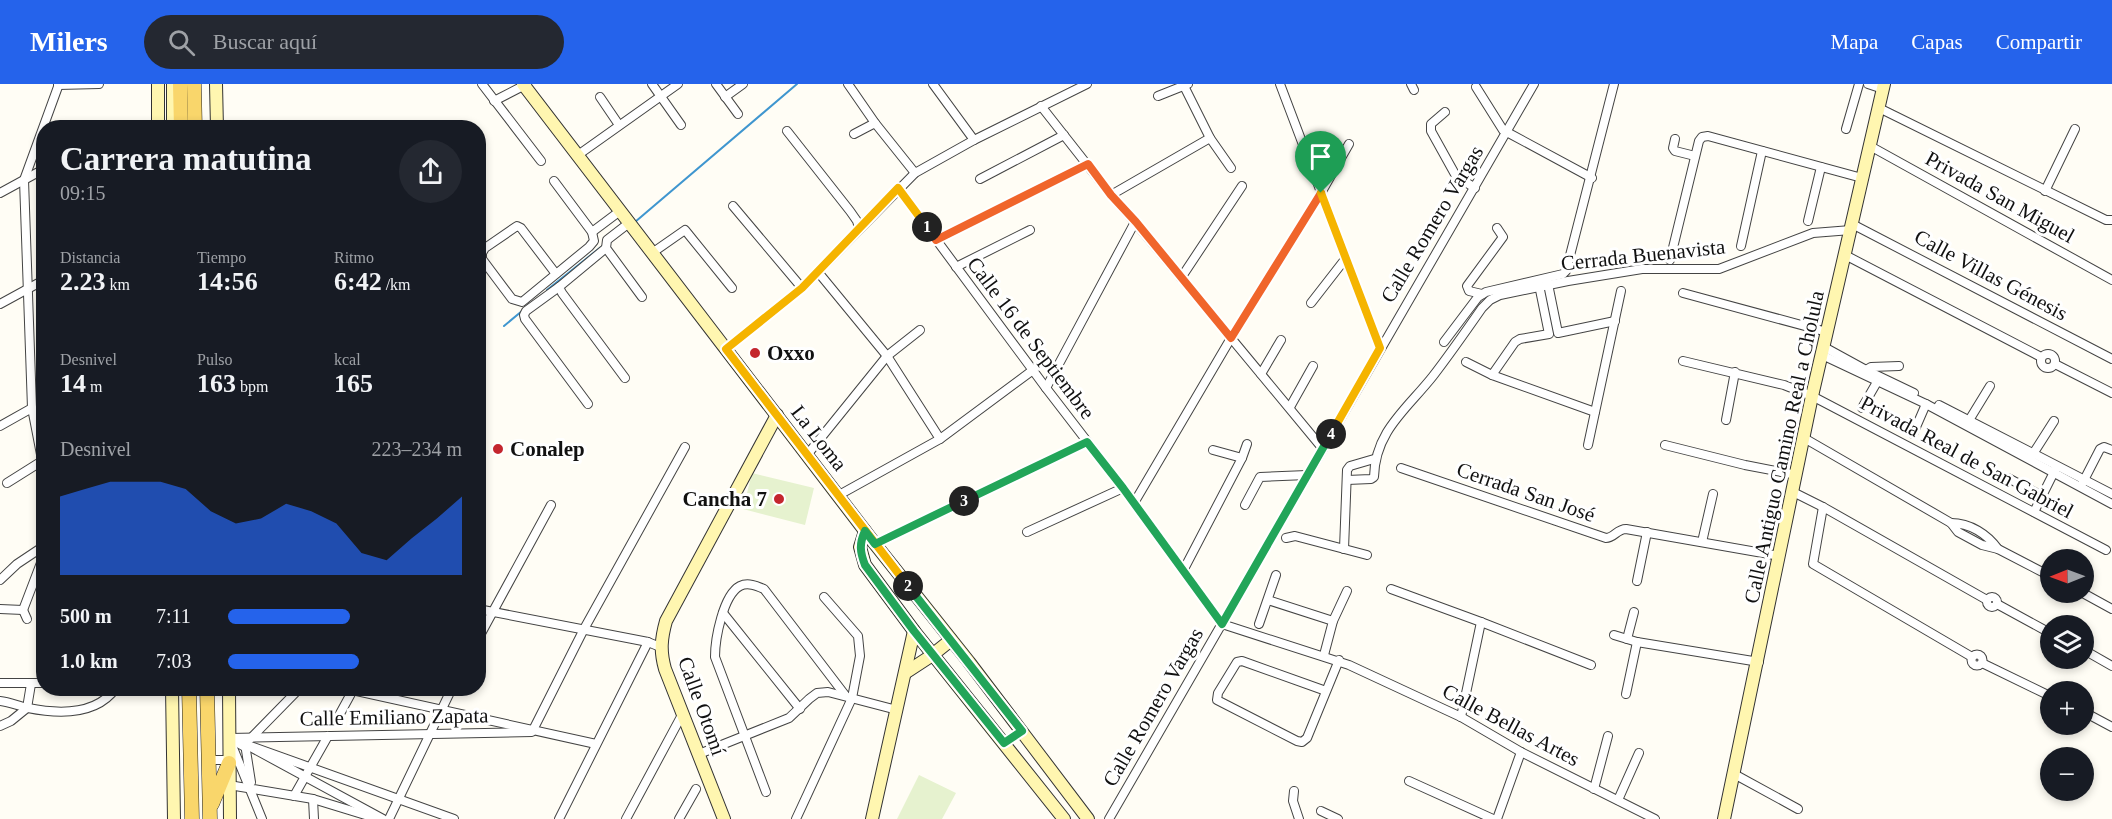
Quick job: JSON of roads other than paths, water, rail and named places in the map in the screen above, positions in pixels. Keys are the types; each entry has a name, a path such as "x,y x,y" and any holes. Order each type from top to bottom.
{"main road":[{"path":"180,84 181,120"},
{"path":"194,84 195,120"},
{"path":"189,696 192,819"},
{"path":"207,696 210,814"},
{"path":"210,814 231,759"}],"street":[{"path":"45,120 58,84 99,84"},
{"path":"158,84 160,120"},
{"path":"173,84 173,120"},
{"path":"216,84 217,120"},
{"path":"482,84 541,161"},
{"path":"495,101 525,84"},
{"name":"La Loma","path":"525,84 629,223 1088,819"},
{"path":"652,84 681,125"},
{"path":"578,155 678,84"},
{"path":"716,84 738,114"},
{"path":"726,97 743,84"},
{"path":"848,84 875,123 915,173"},
{"path":"933,84 974,140"},
{"path":"726,349 802,288 915,173 974,140 1087,84"},
{"path":"1280,84 1380,348"},
{"name":"Calle Romero Vargas","path":"1109,819 1534,84"},
{"path":"1497,228 1503,237 1467,286 1469,291 1482,294 1563,274 1567,276 1614,84"},
{"path":"1846,129 1859,84"},
{"path":"1868,84 1884,86"},
{"path":"1158,96 1186,85 1210,138 1231,168"},
{"name":"Calle Antiguo Camino Real a Cholula","path":"1724,819 1812,396 1884,86"},
{"path":"1476,87 1499,125 1592,178"},
{"path":"600,97 619,125"},
{"path":"1041,106 1111,195 1136,222 1323,449"},
{"path":"1879,108 2045,191 2112,220"},
{"path":"1444,112 1431,124 1431,131 1456,177 1475,188"},
{"path":"854,134 875,123"},
{"path":"2045,191 2075,129"},
{"path":"787,131 853,216 859,228"},
{"path":"980,178 1064,135"},
{"path":"1670,260 1702,136 1862,178"},
{"path":"1111,195 1210,138"},
{"path":"1675,139 1673,148 1675,152 1695,156"},
{"path":"1134,503 1231,338 1321,193 1348,144"},
{"path":"36,146 24,180 26,290 32,408 36,429"},
{"name":"Privada San Miguel","path":"1870,146 2112,280"},
{"path":"1742,246 1762,151"},
{"path":"936,240 1088,164"},
{"path":"1808,221 1821,167"},
{"path":"0,193 36,173"},
{"path":"486,264 512,299 522,302 594,241 595,237 592,232 554,181"},
{"path":"1181,278 1242,186"},
{"name":"Calle 16 de Septiembre","path":"898,188 1222,624"},
{"path":"733,206 802,288"},
{"path":"592,232 620,211"},
{"path":"1046,388 1136,222"},
{"path":"588,405 525,320 524,315 526,311 606,248 607,240 629,223"},
{"path":"486,247 517,226 521,228 556,274"},
{"name":"Cerrada Buenavista","path":"1347,480 1373,478 1374,459 1387,432 1490,300 1567,276 1642,269 1719,269 1813,233 1851,227"},
{"name":"Calle Villas Génesis","path":"1851,227 2112,359"},
{"path":"652,253 685,230 732,288"},
{"path":"956,267 1030,230"},
{"path":"606,248 642,297"},
{"path":"1845,255 2041,357 2041,363 2045,368 2051,368 2055,364 2112,393"},
{"path":"1311,303 1346,258"},
{"path":"818,272 887,356 940,439"},
{"path":"0,304 36,284"},
{"path":"1544,285 1558,333 1615,321"},
{"path":"1492,375 1515,342 1520,339 1550,334 1544,285"},
{"path":"559,287 625,378"},
{"path":"1588,446 1621,291"},
{"path":"1683,293 1827,332"},
{"path":"1444,342 1482,294"},
{"path":"807,455 887,356 920,330"},
{"path":"1261,374 1281,340"},
{"path":"1823,351 2055,469 2083,484 2112,504"},
{"name":"Privada Real de San Gabriel","path":"1683,361 1784,385 1812,396 2106,550"},
{"path":"1466,362 1492,375 1595,412"},
{"path":"1290,407 1313,366"},
{"path":"1865,373 1871,367 1899,366"},
{"path":"839,495 940,439 1033,370"},
{"path":"1726,420 1735,372"},
{"path":"1865,373 1877,382 1921,400"},
{"path":"1862,408 1877,382"},
{"path":"1968,423 1989,386"},
{"path":"1913,434 1921,400"},
{"path":"0,426 32,408"},
{"name":"Calle Otomí","path":"723,819 684,712 665,669 660,647 666,621 777,415"},
{"path":"2031,457 2054,421"},
{"path":"1804,438 1951,523 1958,532 2040,571"},
{"path":"875,544 1087,442"},
{"path":"1183,571 1242,458 1247,444"},
{"path":"1665,445 1797,475"},
{"path":"532,732 584,628 685,447"},
{"path":"2083,484 2102,447 2112,450"},
{"path":"1213,450 1242,458"},
{"path":"1344,549 1348,468 1374,459"},
{"path":"7,483 36,468"},
{"name":"Cerrada San José","path":"1401,468 1606,538 1610,538 1623,529 1780,556"},
{"path":"2034,512 2055,469"},
{"path":"1245,505 1260,477 1307,475"},
{"path":"2008,478 2042,496"},
{"path":"2083,484 2112,494"},
{"path":"1028,532 1123,488"},
{"path":"1793,492 1987,600 1994,597 1997,600 1996,604 2040,628"},
{"path":"1702,542 1713,494"},
{"path":"486,624 550,504"},
{"path":"1823,507 1813,564 1972,657 1971,661 1974,665 1978,666 1982,663 2040,691"},
{"path":"865,531 860,547 865,565 914,631 1064,819"},
{"path":"1637,581 1647,532"},
{"path":"1286,538 1295,536 1367,555"},
{"path":"0,580 17,564 36,551"},
{"path":"22,610 36,575"},
{"path":"1259,624 1276,575"},
{"path":"766,792 715,657 715,642 723,613 730,597 740,586 751,584 764,589 848,696"},
{"path":"1391,589 1591,665"},
{"path":"1323,655 1333,621 1347,591"},
{"path":"796,819 848,696 860,657 861,646 858,636 824,597"},
{"path":"2094,599 2112,609"},
{"path":"1268,600 1333,621"},
{"path":"0,609 22,610"},
{"path":"22,610 27,619"},
{"path":"486,610 584,628 648,642 660,647"},
{"path":"1627,639 1634,612"},
{"path":"723,613 800,710"},
{"path":"1461,717 1481,622"},
{"name":"Calle Bellas Artes","path":"1222,624 1339,660 1461,717 1521,752 1649,818"},
{"path":"872,819 914,631"},
{"path":"1614,636 1637,642 1758,662"},
{"path":"905,673 951,640"},
{"path":"559,819 648,642"},
{"path":"1626,694 1637,642"},
{"path":"2094,656 2112,666"},
{"path":"1326,691 1242,661 1237,662 1218,693 1217,700 1302,742 1307,738 1339,660"},
{"path":"0,683 36,684"},
{"path":"0,726 11,721 27,708 31,684"},
{"path":"699,754 744,734 789,718 818,693 828,692 848,696 897,710"},
{"path":"0,701 27,708 72,713 92,707 109,696"},
{"path":"172,696 174,819"},
{"path":"229,696 230,819"},
{"path":"209,760 231,759 292,696"},
{"path":"336,721 351,696"},
{"path":"380,696 532,732 596,744"},
{"path":"390,819 448,696"},
{"path":"626,819 684,712"},
{"path":"2094,717 2112,727"},
{"path":"1004,743 1022,731"},
{"name":"Calle Emiliano Zapata","path":"247,743 328,736 532,732"},
{"path":"294,796 328,736"},
{"path":"1594,789 1608,736"},
{"path":"229,738 454,819"},
{"path":"247,743 381,819"},
{"path":"247,743 251,788 262,819"},
{"path":"1409,780 1495,819 1521,752"},
{"path":"1618,800 1639,753"},
{"path":"231,759 251,788"},
{"path":"1734,774 1798,809"},
{"path":"230,785 313,799 381,819"},
{"path":"679,819 696,789"},
{"path":"1294,791 1293,801 1299,819"},
{"path":"313,799 314,819"},
{"path":"1321,811 1338,819"}],"waterway":[{"path":"635,222 797,84"},
{"path":"547,290 601,247"},
{"path":"504,326 522,311"}],"place":[{"name":"Oxxo","path":"755,353"},
{"name":"Conalep","path":"498,449"},
{"name":"Cancha 7","path":"779,499"}]}
